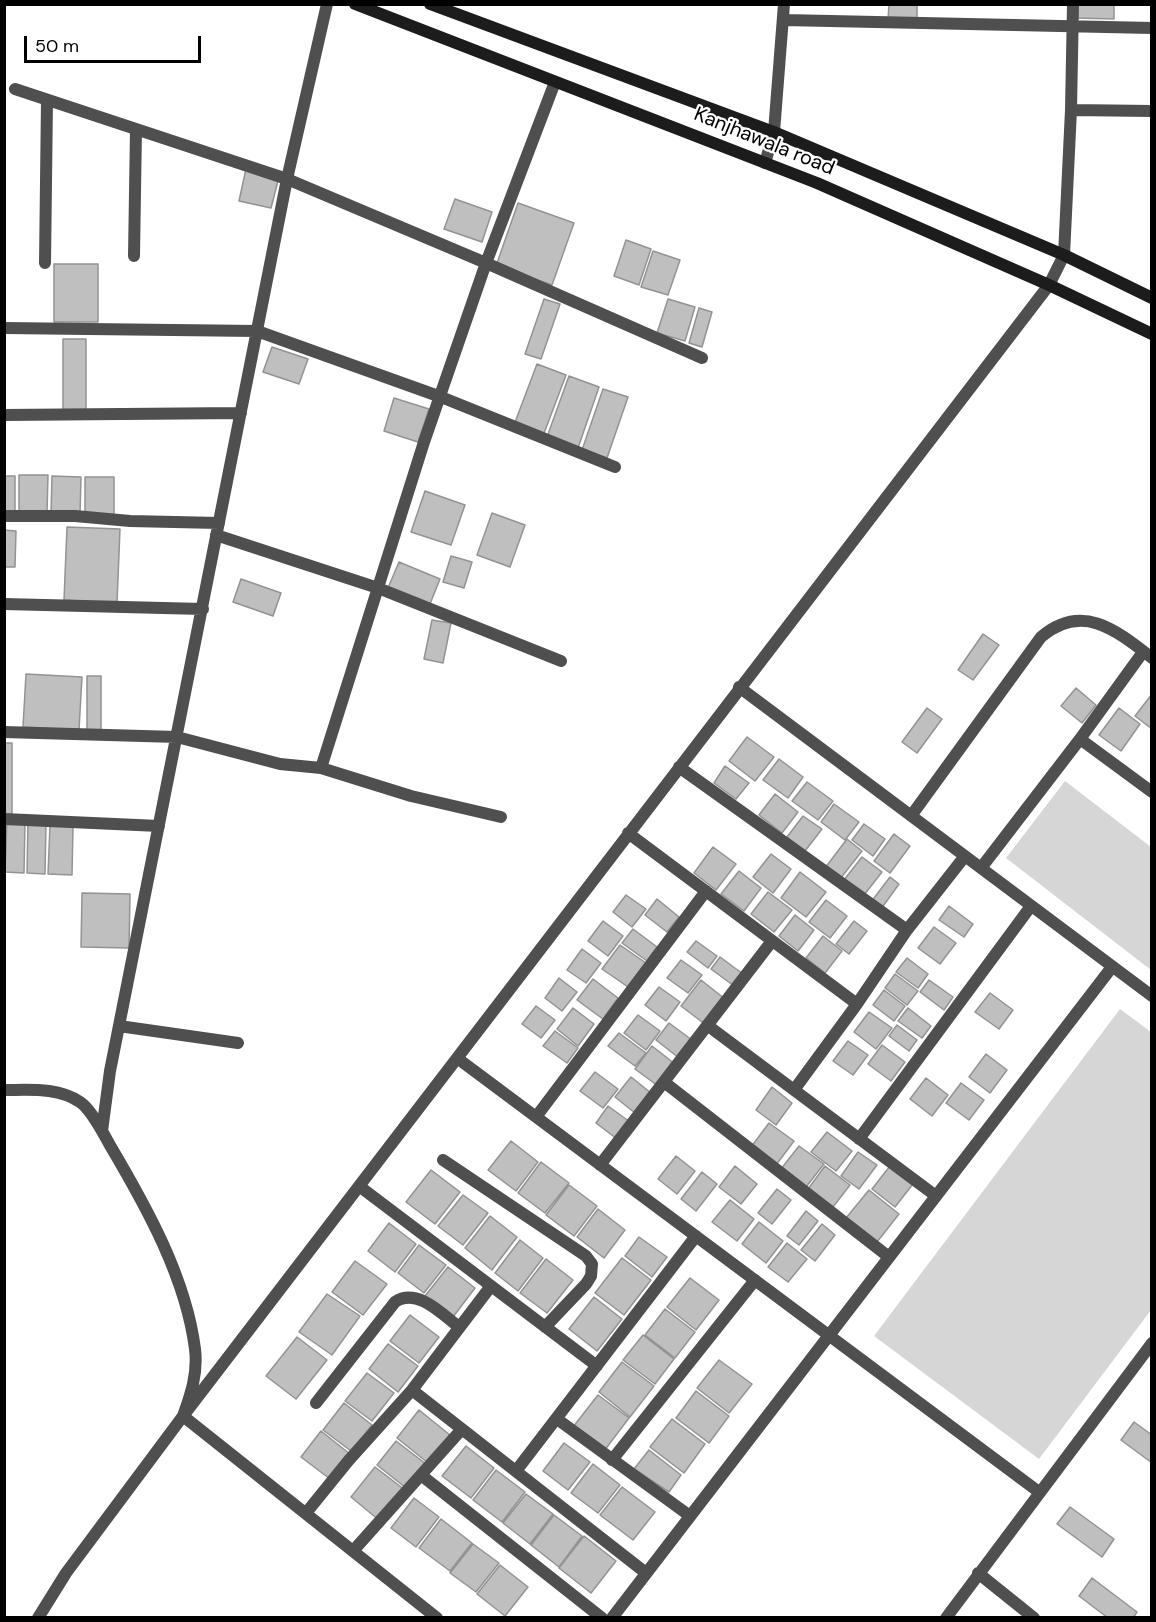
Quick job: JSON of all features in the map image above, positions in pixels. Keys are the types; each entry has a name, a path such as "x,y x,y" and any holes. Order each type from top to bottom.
{"main road":[{"name":"Kanjhawala road","path":"356,4 817,183 1049,285 1152,334"},
{"name":"Kanjhawala road","path":"430,4 774,132 1064,255 1152,298"}],"street":[{"path":"102,1131 119,1026 287,179 327,4"},
{"path":"765,162 774,132 784,4"},
{"path":"38,1617 66,1573 183,1416 1049,285 1064,255 1073,4"},
{"path":"784,20 1152,28"},
{"path":"321,768 424,442 486,263 555,82"},
{"path":"15,89 287,179 702,358"},
{"path":"45,263 47,100"},
{"path":"1071,110 1152,111"},
{"path":"134,256 136,129"},
{"path":"4,328 257,331 441,397 615,467"},
{"path":"4,415 241,413"},
{"path":"4,516 75,516 218,529 378,588 561,661"},
{"path":"4,604 203,609"},
{"path":"911,816 1041,638 1054,626 1068,621 1083,620 1102,625 1147,655 1080,738 981,868"},
{"path":"740,687 1152,996"},
{"path":"4,732 177,737 280,764 321,768 411,795 501,817"},
{"path":"1080,738 1152,792"},
{"path":"679,767 907,930"},
{"path":"4,819 159,826"},
{"path":"628,833 857,1004"},
{"path":"794,1090 857,1004 907,930 965,856"},
{"path":"536,1117 706,891"},
{"path":"859,1139 1031,906"},
{"path":"600,1165 772,941"},
{"path":"612,1617 1112,967"},
{"path":"707,1025 936,1196"},
{"path":"119,1026 238,1043"},
{"path":"457,1058 1039,1492"},
{"path":"664,1082 889,1257"},
{"path":"4,1090 42,1090 63,1093 82,1103 102,1131 154,1223 183,1298 196,1351 193,1387 183,1416"},
{"path":"443,1160 586,1256 592,1264 591,1276 586,1284 545,1327"},
{"path":"359,1186 597,1366"},
{"path":"516,1471 696,1236"},
{"path":"612,1460 755,1280"},
{"path":"306,1514 349,1460 412,1390 491,1286"},
{"path":"316,1403 395,1302 400,1299 415,1298 427,1303 459,1327"},
{"path":"946,1617 1152,1344"},
{"path":"412,1390 646,1573"},
{"path":"183,1416 437,1617"},
{"path":"557,1419 690,1516"},
{"path":"353,1551 462,1429"},
{"path":"421,1475 602,1617"},
{"path":"978,1573 1034,1617"}],"shaded area":[{"path":"1065,781 1151,847 1151,970 1006,858"},
{"path":"1120,1009 1151,1032 1151,1310 1039,1459 874,1336"}],"building":[{"path":"889,4 917,4 917,21 888,20"},
{"path":"1075,4 1114,4 1114,19 1075,18"},
{"path":"246,169 279,177 271,208 239,201"},
{"path":"455,199 492,212 482,242 444,229"},
{"path":"518,203 574,223 552,285 496,266"},
{"path":"626,240 651,249 639,285 614,276"},
{"path":"653,251 680,260 668,295 641,287"},
{"path":"54,264 98,264 98,322 54,322"},
{"path":"544,299 560,304 541,359 525,354"},
{"path":"668,299 695,307 685,341 657,333"},
{"path":"699,308 712,312 702,347 689,343"},
{"path":"63,339 86,339 86,410 63,410"},
{"path":"272,347 308,359 299,384 263,372"},
{"path":"537,364 566,375 543,436 514,425"},
{"path":"569,376 599,387 578,448 547,437"},
{"path":"603,389 628,397 607,458 582,450"},
{"path":"394,398 429,409 418,442 384,431"},
{"path":"19,475 48,475 47,513 19,513"},
{"path":"4,476 15,476 15,513 4,513"},
{"path":"52,476 81,477 80,515 51,514"},
{"path":"85,477 114,477 114,515 85,515"},
{"path":"425,491 465,505 451,545 411,532"},
{"path":"492,513 525,525 510,567 477,555"},
{"path":"67,527 120,529 117,603 64,600"},
{"path":"4,530 16,531 15,567 4,567"},
{"path":"451,556 472,562 464,588 443,582"},
{"path":"399,562 440,579 430,604 388,588"},
{"path":"241,579 281,593 273,616 233,602"},
{"path":"432,620 451,623 443,663 424,659"},
{"path":"983,634 999,645 973,680 958,670"},
{"path":"26,674 82,677 79,730 23,727"},
{"path":"87,676 101,676 101,730 87,730"},
{"path":"1076,688 1096,705 1082,723 1061,706"},
{"path":"1152,694 1152,729 1135,716"},
{"path":"927,708 942,719 917,753 902,742"},
{"path":"1119,708 1140,724 1121,751 1099,735"},
{"path":"747,737 774,757 755,781 729,761"},
{"path":"4,743 12,743 12,815 4,815"},
{"path":"779,759 803,777 788,798 763,780"},
{"path":"725,766 749,783 736,799 714,783"},
{"path":"807,782 833,801 818,820 792,801"},
{"path":"775,794 798,812 782,833 759,815"},
{"path":"834,804 859,822 845,840 821,822"},
{"path":"803,816 822,829 805,851 787,837"},
{"path":"7,820 25,821 24,873 5,872"},
{"path":"28,822 46,822 45,874 27,873"},
{"path":"864,824 885,839 873,856 852,840"},
{"path":"50,825 73,826 72,875 48,874"},
{"path":"894,834 910,846 890,873 874,861"},
{"path":"847,839 862,851 840,879 825,868"},
{"path":"713,847 736,864 716,890 694,873"},
{"path":"771,854 791,869 773,893 753,877"},
{"path":"862,857 882,872 864,895 844,880"},
{"path":"739,871 761,888 744,911 721,894"},
{"path":"800,872 826,892 806,917 781,898"},
{"path":"890,877 899,884 881,909 871,902"},
{"path":"768,892 792,910 774,932 751,914"},
{"path":"82,893 130,894 129,948 81,947"},
{"path":"626,895 646,909 632,927 613,912"},
{"path":"657,899 679,917 667,932 645,915"},
{"path":"826,900 847,916 830,938 809,922"},
{"path":"949,906 973,924 964,937 939,920"},
{"path":"795,915 814,930 798,951 779,936"},
{"path":"603,921 623,936 608,956 588,941"},
{"path":"854,921 867,931 849,954 836,944"},
{"path":"934,927 956,943 940,964 918,948"},
{"path":"633,929 657,947 647,961 622,943"},
{"path":"823,936 842,951 825,973 806,958"},
{"path":"696,941 717,956 708,968 687,952"},
{"path":"620,945 646,963 628,987 602,969"},
{"path":"582,949 601,963 586,983 567,970"},
{"path":"720,957 743,974 734,986 711,969"},
{"path":"907,958 928,974 918,988 896,972"},
{"path":"681,960 702,975 688,993 667,978"},
{"path":"895,974 918,991 907,1005 885,988"},
{"path":"559,978 577,992 562,1011 545,998"},
{"path":"593,979 618,998 603,1019 577,1000"},
{"path":"701,980 725,999 706,1025 681,1006"},
{"path":"929,980 953,997 944,1010 920,992"},
{"path":"659,987 680,1002 666,1021 645,1005"},
{"path":"884,990 905,1006 894,1021 873,1005"},
{"path":"990,993 1013,1010 999,1029 975,1012"},
{"path":"536,1006 555,1020 541,1038 522,1024"},
{"path":"573,1008 594,1024 578,1046 557,1029"},
{"path":"908,1008 931,1026 922,1038 898,1021"},
{"path":"869,1012 892,1028 876,1049 854,1032"},
{"path":"638,1015 660,1031 646,1050 624,1033"},
{"path":"669,1023 692,1040 679,1058 656,1040"},
{"path":"897,1025 917,1040 909,1051 889,1036"},
{"path":"555,1031 578,1048 567,1063 543,1046"},
{"path":"619,1033 646,1053 635,1066 608,1046"},
{"path":"848,1041 868,1055 853,1075 833,1061"},
{"path":"882,1045 905,1062 891,1081 868,1064"},
{"path":"652,1046 675,1064 658,1086 635,1069"},
{"path":"986,1054 1007,1070 990,1093 969,1077"},
{"path":"595,1072 618,1089 603,1108 580,1091"},
{"path":"631,1077 651,1093 635,1113 615,1097"},
{"path":"926,1078 948,1095 932,1116 910,1099"},
{"path":"961,1083 984,1100 969,1120 946,1103"},
{"path":"772,1087 792,1103 776,1125 756,1110"},
{"path":"608,1106 630,1122 617,1139 596,1123"},
{"path":"769,1123 794,1141 776,1165 751,1147"},
{"path":"827,1132 852,1151 836,1171 811,1152"},
{"path":"511,1141 538,1162 516,1191 488,1170"},
{"path":"799,1146 824,1164 806,1187 781,1169"},
{"path":"858,1152 877,1165 859,1189 841,1176"},
{"path":"676,1156 695,1171 677,1194 658,1179"},
{"path":"541,1162 569,1183 545,1213 518,1193"},
{"path":"735,1166 757,1184 741,1204 719,1187"},
{"path":"825,1166 850,1185 833,1207 808,1189"},
{"path":"890,1166 913,1184 895,1207 872,1189"},
{"path":"431,1170 460,1192 435,1224 406,1202"},
{"path":"702,1172 717,1184 696,1211 681,1199"},
{"path":"569,1185 597,1206 574,1236 546,1215"},
{"path":"777,1189 791,1200 772,1224 758,1213"},
{"path":"869,1190 899,1214 877,1242 846,1218"},
{"path":"463,1195 488,1213 463,1245 438,1226"},
{"path":"730,1200 754,1219 737,1241 712,1222"},
{"path":"598,1209 625,1230 604,1258 577,1237"},
{"path":"806,1211 818,1221 799,1245 787,1236"},
{"path":"490,1216 517,1237 492,1270 465,1248"},
{"path":"759,1222 783,1241 766,1263 742,1244"},
{"path":"389,1223 416,1244 395,1272 368,1251"},
{"path":"822,1224 835,1235 815,1261 801,1250"},
{"path":"639,1237 667,1257 652,1277 625,1256"},
{"path":"520,1240 543,1258 518,1291 495,1273"},
{"path":"787,1243 807,1259 788,1282 768,1267"},
{"path":"419,1245 446,1265 424,1293 398,1273"},
{"path":"622,1258 651,1280 624,1315 595,1293"},
{"path":"546,1259 573,1280 547,1313 520,1293"},
{"path":"355,1261 387,1284 363,1315 332,1292"},
{"path":"448,1267 475,1288 453,1317 425,1296"},
{"path":"690,1278 719,1300 696,1330 667,1307"},
{"path":"327,1294 360,1316 332,1355 299,1332"},
{"path":"594,1297 622,1319 597,1351 569,1329"},
{"path":"665,1309 695,1332 675,1358 645,1335"},
{"path":"410,1315 439,1337 419,1363 390,1341"},
{"path":"643,1335 674,1359 655,1384 623,1360"},
{"path":"297,1337 327,1360 296,1399 266,1376"},
{"path":"388,1344 418,1366 398,1392 369,1369"},
{"path":"719,1360 752,1384 729,1413 697,1388"},
{"path":"622,1362 654,1386 630,1417 599,1392"},
{"path":"367,1373 394,1393 372,1421 345,1401"},
{"path":"696,1391 729,1416 709,1443 676,1418"},
{"path":"598,1395 629,1418 604,1451 573,1427"},
{"path":"344,1403 372,1425 351,1451 323,1430"},
{"path":"419,1410 450,1435 428,1463 397,1438"},
{"path":"672,1419 705,1444 684,1473 650,1447"},
{"path":"1134,1422 1152,1435 1152,1463 1121,1440"},
{"path":"321,1431 350,1454 330,1479 301,1457"},
{"path":"396,1441 426,1464 406,1488 377,1465"},
{"path":"564,1443 590,1462 568,1490 543,1471"},
{"path":"466,1446 494,1468 471,1498 442,1476"},
{"path":"649,1450 681,1475 669,1492 634,1469"},
{"path":"593,1464 620,1485 598,1513 571,1493"},
{"path":"375,1467 405,1490 380,1521 351,1497"},
{"path":"496,1470 525,1492 502,1522 473,1500"},
{"path":"622,1487 655,1512 633,1540 600,1515"},
{"path":"526,1494 553,1514 530,1544 503,1523"},
{"path":"414,1498 439,1517 416,1547 391,1528"},
{"path":"1070,1507 1114,1539 1102,1557 1057,1524"},
{"path":"554,1515 582,1536 559,1567 531,1545"},
{"path":"441,1519 472,1543 450,1571 419,1548"},
{"path":"584,1536 616,1561 591,1593 559,1568"},
{"path":"473,1544 499,1563 476,1592 450,1573"},
{"path":"500,1565 528,1587 505,1616 477,1594"},
{"path":"1092,1578 1137,1612 1133,1618 1108,1618 1079,1596"}]}
